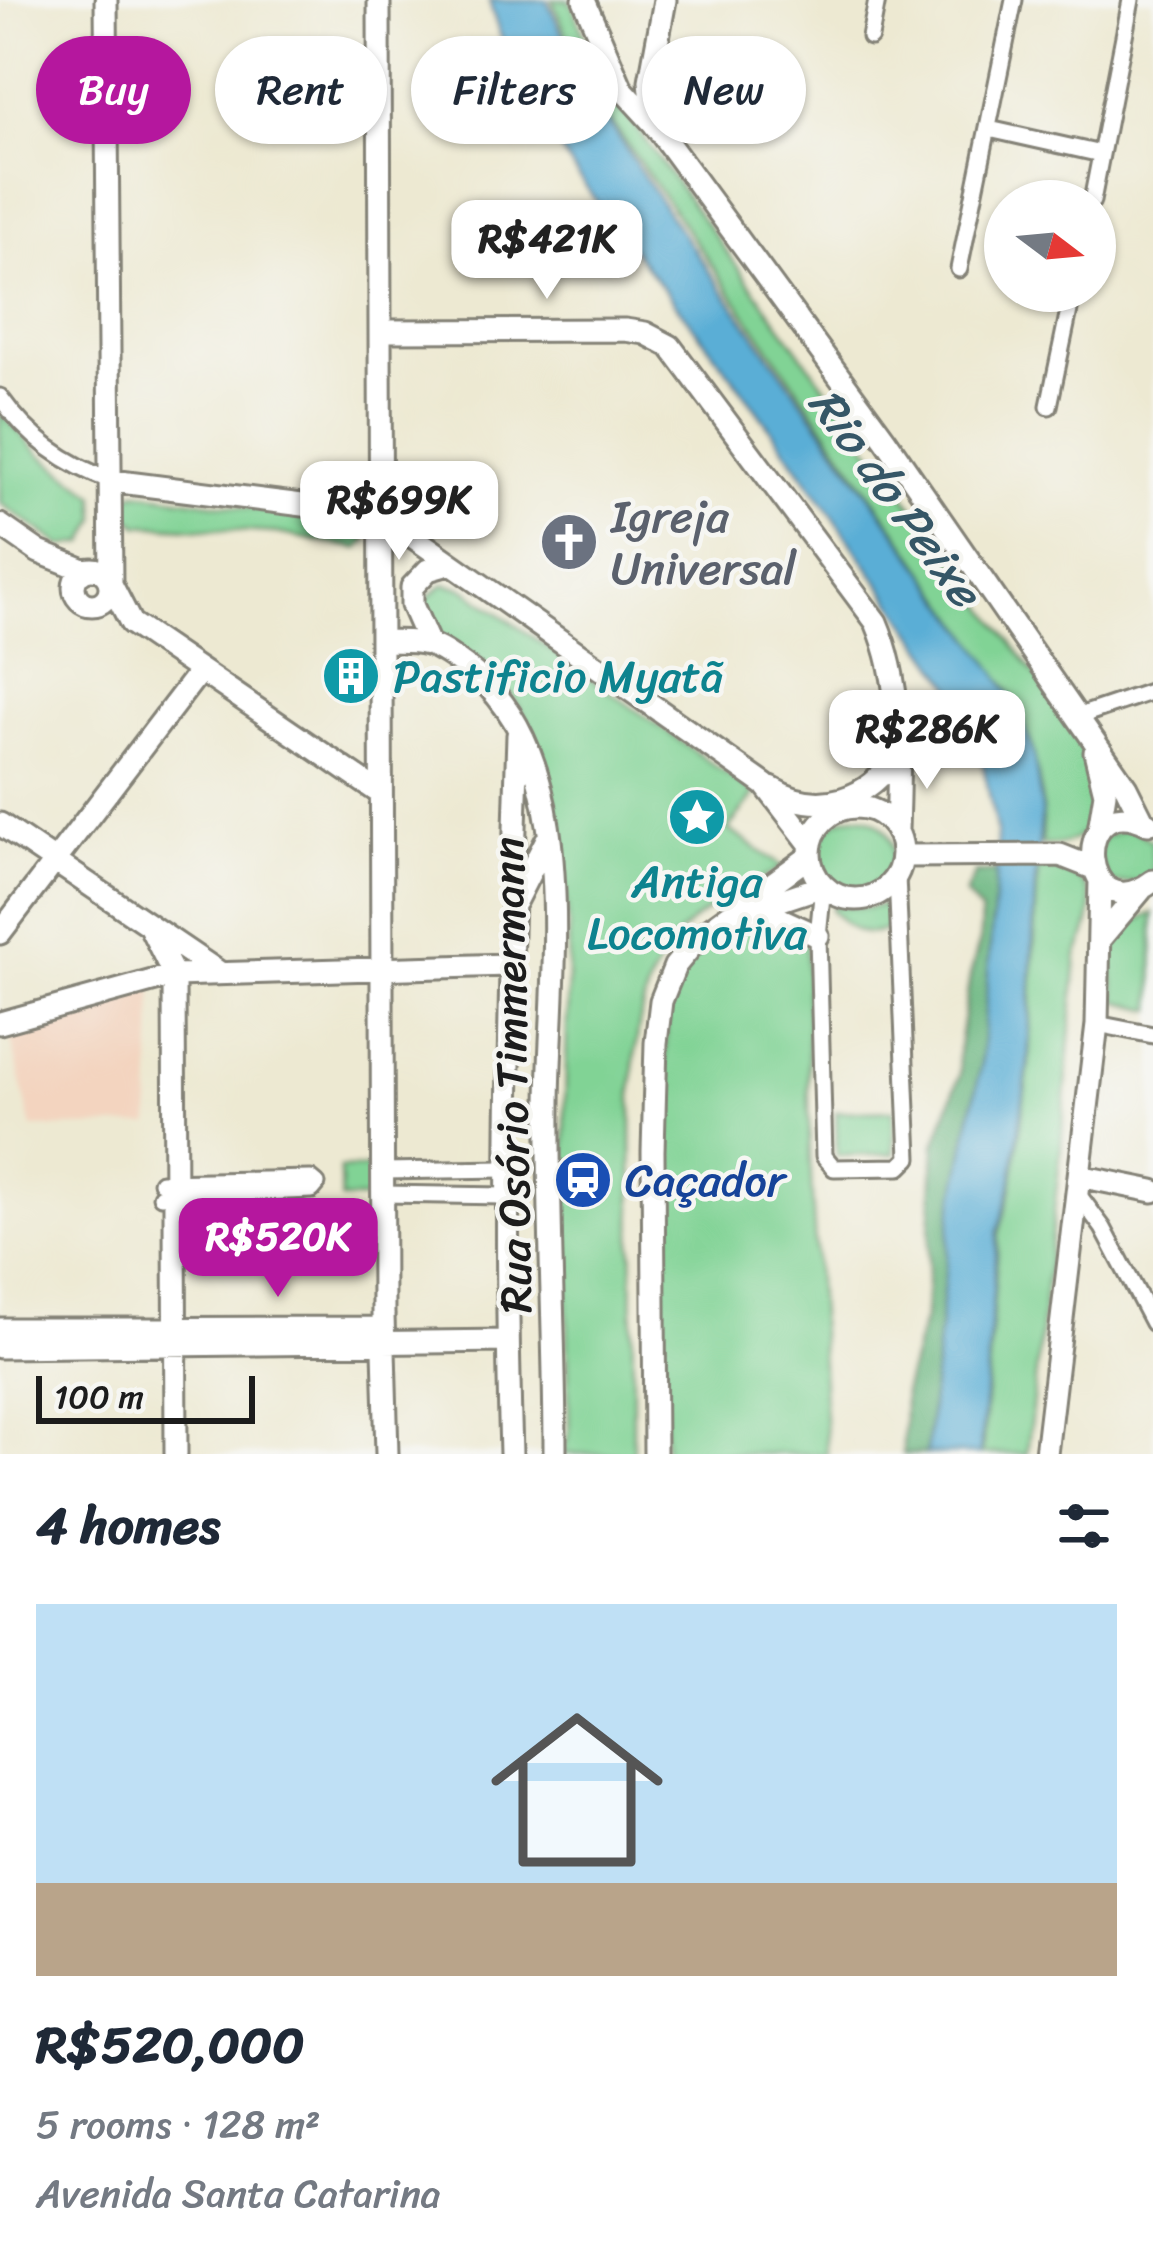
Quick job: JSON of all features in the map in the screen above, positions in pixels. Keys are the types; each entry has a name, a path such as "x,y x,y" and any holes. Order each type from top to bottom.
{"main road":[{"path":"106,0 113,520 111,584 98,604 86,604 82,577 113,520"},
{"path":"379,0 387,1454"},
{"path":"584,0 598,36"},
{"path":"657,36 664,0"},
{"path":"618,80 642,114"},
{"path":"669,144 885,439 1148,824"},
{"path":"382,331 625,330 659,338 681,357 876,622 889,658 899,751 900,866 880,894 856,900 823,886 810,851 765,785"},
{"path":"112,481 382,515 765,785 801,801 840,801 875,783 899,751"},
{"path":"0,525 82,577 102,572 131,623 380,794"},
{"path":"429,644 412,605 412,587 428,570 449,564"},
{"name":"Rua Osório Timmermann","path":"382,640 429,644 480,677 504,702 532,761 550,833 548,1110 555,1454"},
{"path":"0,933 200,671"},
{"path":"512,1454 505,1169 518,726"},
{"path":"1046,1454 1097,1024 1096,835 1106,793 1092,740"},
{"path":"655,1454 652,1260 657,1026 664,991 675,966 699,937 810,851 821,822 855,806 880,813 897,831"},
{"path":"900,866 983,855 1054,854 1120,818 1148,824"},
{"path":"0,824 220,973"},
{"path":"512,908 550,833"},
{"path":"1054,854 1119,891 1147,885"},
{"path":"1098,940 1147,885"},
{"path":"714,927 823,886"},
{"path":"742,917 783,920 818,936"},
{"path":"149,926 167,976 169,1339 176,1454"},
{"path":"0,1023 167,976 508,965"},
{"path":"1078,1185 1153,1191"},
{"path":"0,1329 169,1339"},
{"path":"0,1347 286,1337 507,1341"},
{"path":"163,1454 169,1339"}],"street":[{"path":"870,37 877,0"},
{"path":"959,269 1014,0"},
{"path":"1096,180 1131,0"},
{"path":"989,129 1101,154"},
{"path":"1049,406 1069,312"},
{"path":"0,398 53,453 112,481"},
{"path":"1076,718 1153,691"},
{"path":"823,886 818,936 827,1163 833,1168 906,1164 900,866"},
{"path":"1097,1024 1153,1035"},
{"path":"383,1182 505,1169"},
{"path":"311,1179 317,1184 312,1190 168,1189 311,1179"},
{"path":"383,1182 505,1196"},
{"path":"1078,1185 1153,1323"}],"shaded area":[{"path":"153,986 150,1125 32,1128 9,1031"}],"green space":[{"path":"552,0 570,0 585,36 567,36"},
{"path":"618,103 642,136 642,144 648,144 1040,681 1082,748 1099,800 1090,824 1071,841 1042,845 1037,767 1011,694 618,131"},
{"path":"0,412 41,455 95,495 97,519 85,543 62,546 0,503"},
{"path":"137,492 356,524 367,539 359,548 276,533 138,525 125,514 129,495"},
{"path":"444,584 463,588 755,794 728,829 783,867 693,921 662,957 644,1000 632,1094 633,1454 564,1454 569,1430 565,1112 569,927 555,802 529,724 513,697 472,656 436,636 423,610 427,598"},
{"path":"856,816 882,827 893,853 882,879 856,890 830,879 819,853 830,827"},
{"path":"1129,827 1152,841 1153,872 1145,882 1110,884 1096,853 1104,837"},
{"path":"1038,868 1074,876 1090,895 1091,908 1077,956 1027,1454 982,1454 999,1234 1012,1188 1029,1064"},
{"path":"996,872 981,1064 951,1217 926,1454 903,1454 904,1389 925,1314 935,1145 960,1074 958,1054 980,940 981,912 965,894 975,873"},
{"path":"889,904 890,927 873,933 850,927 831,909 834,905"},
{"path":"1153,913 1153,1010 1116,1001 1109,945 1121,928"},
{"path":"753,920 804,939 806,947 810,1160 827,1454 665,1454 661,1245 667,1005 693,950 733,923"},
{"path":"893,1110 894,1154 837,1156 836,1112"},
{"path":"372,1168 372,1199 341,1199 340,1169"}],"water":[{"path":"489,0 547,0 563,36 502,36"},
{"path":"618,137 998,675 1022,716 1034,754 1042,812 1028,1065 1011,1187 998,1232 980,1454 926,1454 951,1217 981,1064 996,872 997,833 976,730 954,690 792,459 557,144 618,144"}],"place":[{"name":"Igreja Universal","path":"569,542"},
{"name":"Pastificio Myatã","path":"351,676"},
{"name":"Antiga Locomotiva","path":"697,817"},
{"name":"Caçador","path":"583,1180"}],"water label":[{"name":"Rio do Peixe","path":"896,496"}]}
